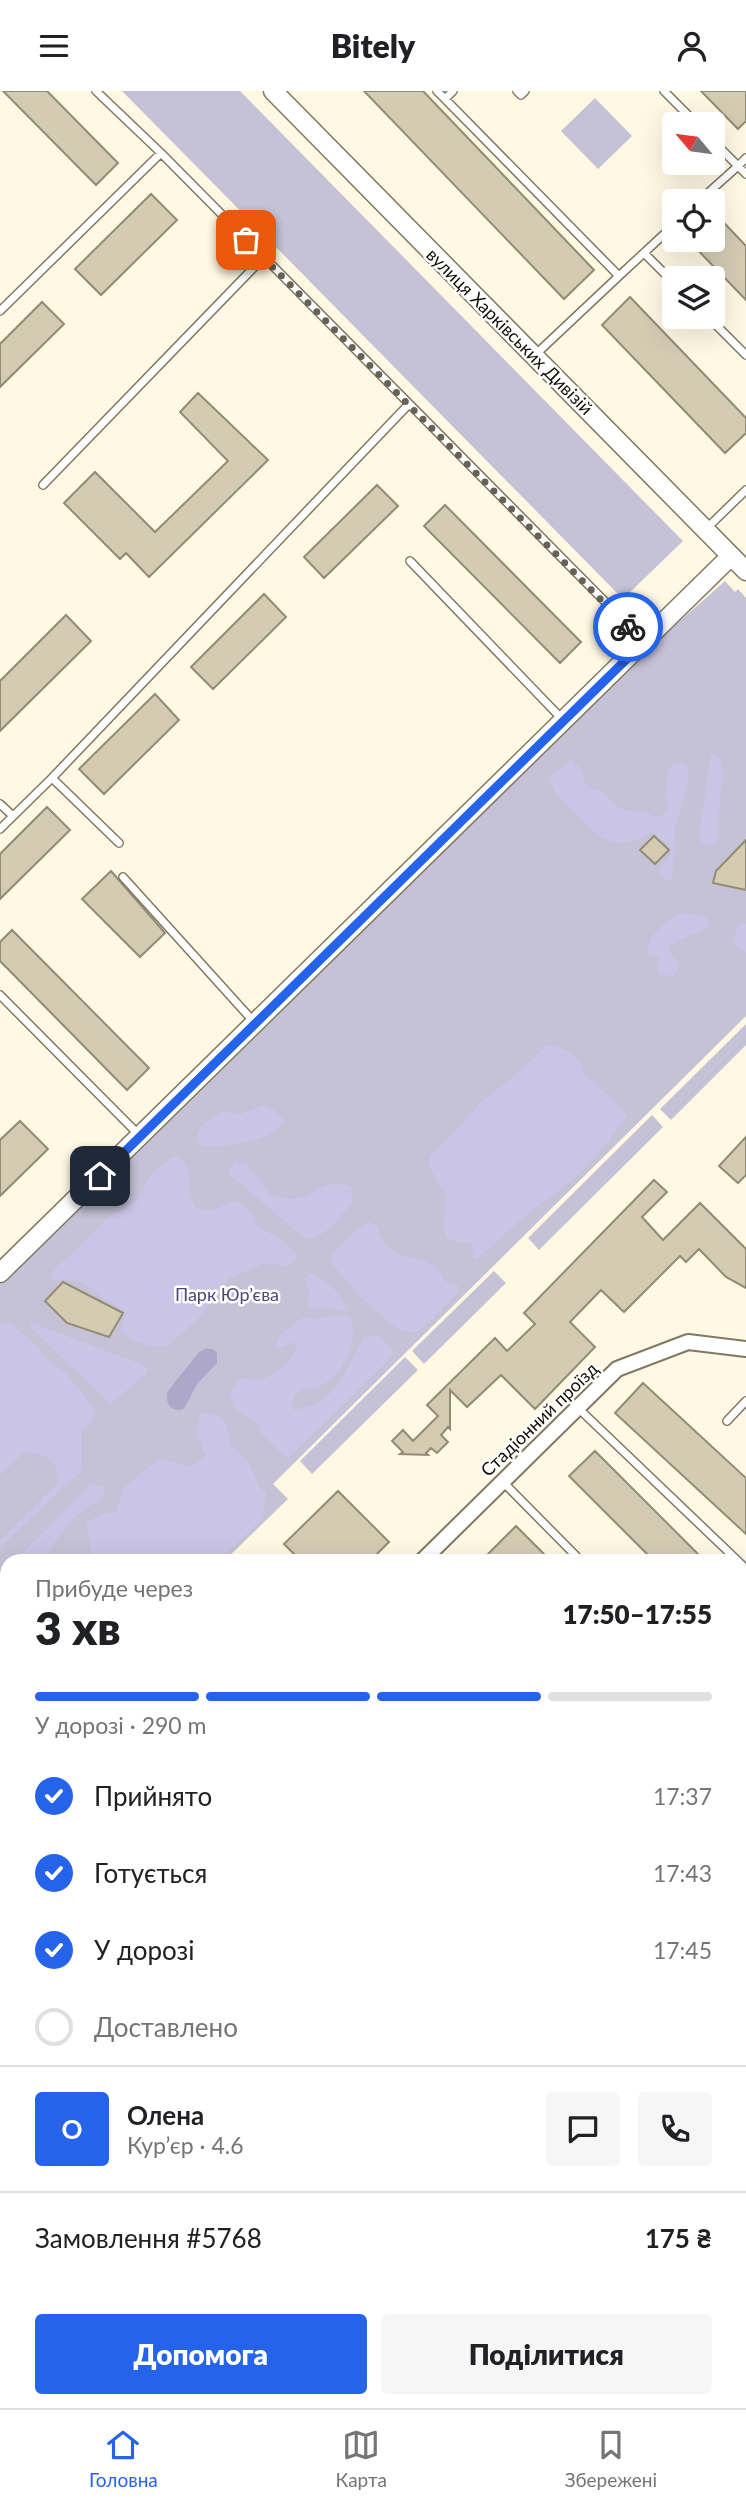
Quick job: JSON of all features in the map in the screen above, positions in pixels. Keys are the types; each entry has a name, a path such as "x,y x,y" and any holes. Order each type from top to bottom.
{"street":[{"name":"вулиця Харківських Дивізій","path":"273,91 746,571"},
{"path":"0,1273 732,556"},
{"name":"Стадіонний проїзд","path":"429,1554 617,1369 688,1342 746,1349"}],"lane":[{"path":"96,91 161,153 644,642"},
{"path":"437,91 619,276"},
{"path":"445,99 453,91"},
{"path":"517,91 521,95 525,91"},
{"path":"664,91 685,112"},
{"path":"0,311 161,153"},
{"path":"725,153 746,174"},
{"path":"712,189 746,158"},
{"path":"534,356 662,236"},
{"path":"644,253 662,271"},
{"path":"43,485 263,258"},
{"path":"720,329 746,355"},
{"path":"0,829 410,404"},
{"path":"705,529 746,490"},
{"path":"410,561 564,721"},
{"path":"52,778 118,843"},
{"path":"0,804 13,816"},
{"path":"123,877 256,1024"},
{"path":"0,995 140,1137"},
{"path":"727,1420 746,1401"},
{"path":"578,1408 731,1554"},
{"path":"503,1482 574,1554"}],"green space":[{"path":"122,91 240,91 683,541 623,599"},
{"path":"595,98 632,136 598,169 561,131"},
{"name":"Парк Юр’єва","path":"725,581 735,592 738,589 746,598 746,1016 273,1484 288,1499 231,1554 0,1554 0,1284 620,674"},
{"path":"746,1024 746,1045 671,1120 660,1109"},
{"path":"652,1115 663,1127 539,1250 528,1238"},
{"path":"494,1271 506,1283 424,1364 412,1351"},
{"path":"405,1357 418,1370 312,1474 300,1461"}],"shaded area":[{"path":"714,754 721,761 722,781 719,839 712,846 702,843 699,834 711,756"},
{"path":"571,760 582,770 586,786 604,793 619,808 645,812 656,817 669,808 665,797 669,768 677,762 687,766 689,779 675,828 672,879 667,881 661,877 659,871 671,854 669,845 652,832 628,842 607,839 589,827 560,798 549,777"},
{"path":"684,913 701,915 708,919 709,925 668,948 673,958 680,961 678,969 672,976 659,974 656,967 659,957 649,954 650,941 665,924"},
{"path":"746,924 746,953 734,944 736,929 739,925"},
{"path":"547,1045 570,1053 580,1063 584,1075 627,1116 604,1147 571,1181 474,1259 471,1242 458,1243 445,1237 443,1219 447,1210 446,1192 428,1164 431,1156 484,1100 516,1075"},
{"path":"264,1105 276,1112 285,1123 267,1135 247,1142 225,1145 204,1146 198,1141 202,1127 222,1112 241,1114"},
{"path":"179,1156 189,1176 190,1194 196,1209 213,1210 236,1200 254,1217 256,1226 279,1238 298,1257 289,1266 265,1263 228,1279 220,1293 195,1322 166,1346 146,1345 120,1331 124,1323 124,1310 104,1299 83,1282 64,1279 54,1281 51,1275 112,1213 120,1212 141,1196 155,1171 167,1161"},
{"path":"235,1162 247,1165 272,1196 294,1199 337,1183 352,1188 353,1202 326,1231 306,1239 228,1173"},
{"path":"369,1222 377,1226 383,1240 398,1254 431,1265 444,1281 458,1285 457,1292 417,1331 408,1332 385,1319 333,1265 331,1257 335,1252 353,1233"},
{"path":"315,1274 337,1292 349,1311 318,1307 308,1309 309,1291 305,1279 308,1275"},
{"path":"333,1315 350,1317 353,1328 349,1352 343,1365 326,1383 315,1388 303,1388 294,1397 291,1406 294,1410 308,1407 330,1393 345,1373 364,1337 379,1336 394,1351 384,1365 288,1458 261,1433 258,1423 234,1408 230,1392 240,1378 257,1381 277,1372 289,1362 297,1344 293,1342 280,1348 275,1345 281,1335 301,1318 317,1319"},
{"path":"10,1323 37,1346 45,1358 65,1372 96,1411 81,1431 81,1471 0,1547 0,1541 57,1484 58,1476 50,1459 24,1452 0,1475 0,1325"},
{"path":"32,1323 143,1365 148,1369 147,1373 110,1404 31,1327"},
{"path":"207,1348 217,1353 217,1363 197,1384 184,1409 172,1408 167,1400 167,1392 199,1352"},
{"path":"201,1413 219,1416 226,1424 231,1444 249,1464 258,1485 266,1494 263,1518 226,1554 92,1554 86,1522 106,1513 116,1513 124,1488 162,1459 191,1467 207,1455 201,1446 198,1424"},
{"path":"91,1484 105,1487 102,1499 84,1510 68,1525 48,1554 22,1554"}],"building":[{"path":"3,91 47,91 118,163 96,185"},
{"path":"364,91 423,91 594,270 564,299"},
{"path":"701,91 746,91 746,121 738,129 725,116 725,112 721,112"},
{"path":"151,194 177,220 101,295 75,269"},
{"path":"725,224 746,246 746,300 725,278 725,266 713,266 700,252 725,252"},
{"path":"630,297 746,418 746,433 725,453 602,325"},
{"path":"42,302 64,324 0,387 0,344"},
{"path":"198,393 268,460 149,577 126,553 120,559 64,503 95,472 155,532 228,461 180,412"},
{"path":"377,485 398,506 324,578 304,557"},
{"path":"445,505 581,642 560,663 424,526"},
{"path":"264,594 286,617 213,689 191,667"},
{"path":"66,615 91,641 0,731 0,681"},
{"path":"155,694 179,720 104,794 79,769"},
{"path":"47,807 70,830 0,899 0,854"},
{"path":"654,836 669,850 655,864 640,850"},
{"path":"746,840 746,890 713,883 716,871"},
{"path":"111,871 165,933 140,957 82,899"},
{"path":"12,930 149,1068 127,1090 0,961 0,942"},
{"path":"20,1121 48,1149 0,1196 0,1140"},
{"path":"746,1137 746,1175 738,1183 719,1166"},
{"path":"654,1180 667,1192 642,1217 663,1240 700,1203 746,1249 746,1288 726,1277 699,1249 686,1262 680,1256 624,1312 601,1290 570,1322 595,1347 535,1409 501,1375 467,1407 450,1390 450,1429 448,1427 441,1435 448,1442 437,1453 431,1448 426,1453 428,1455 400,1454 403,1452 392,1441 403,1430 413,1441 438,1416 427,1405 495,1338 507,1351 535,1324 524,1313"},
{"path":"63,1282 123,1313 109,1337 67,1323 45,1301"},
{"path":"643,1383 746,1478 746,1534 615,1413"},
{"path":"595,1451 698,1554 647,1554 569,1476"},
{"path":"338,1491 389,1542 377,1554 294,1554 284,1544"},
{"path":"516,1526 544,1554 488,1554"}],"way so far":[{"path":"246,240 628,627"}],"route":[{"path":"100,1176 644,642 628,627"}]}
